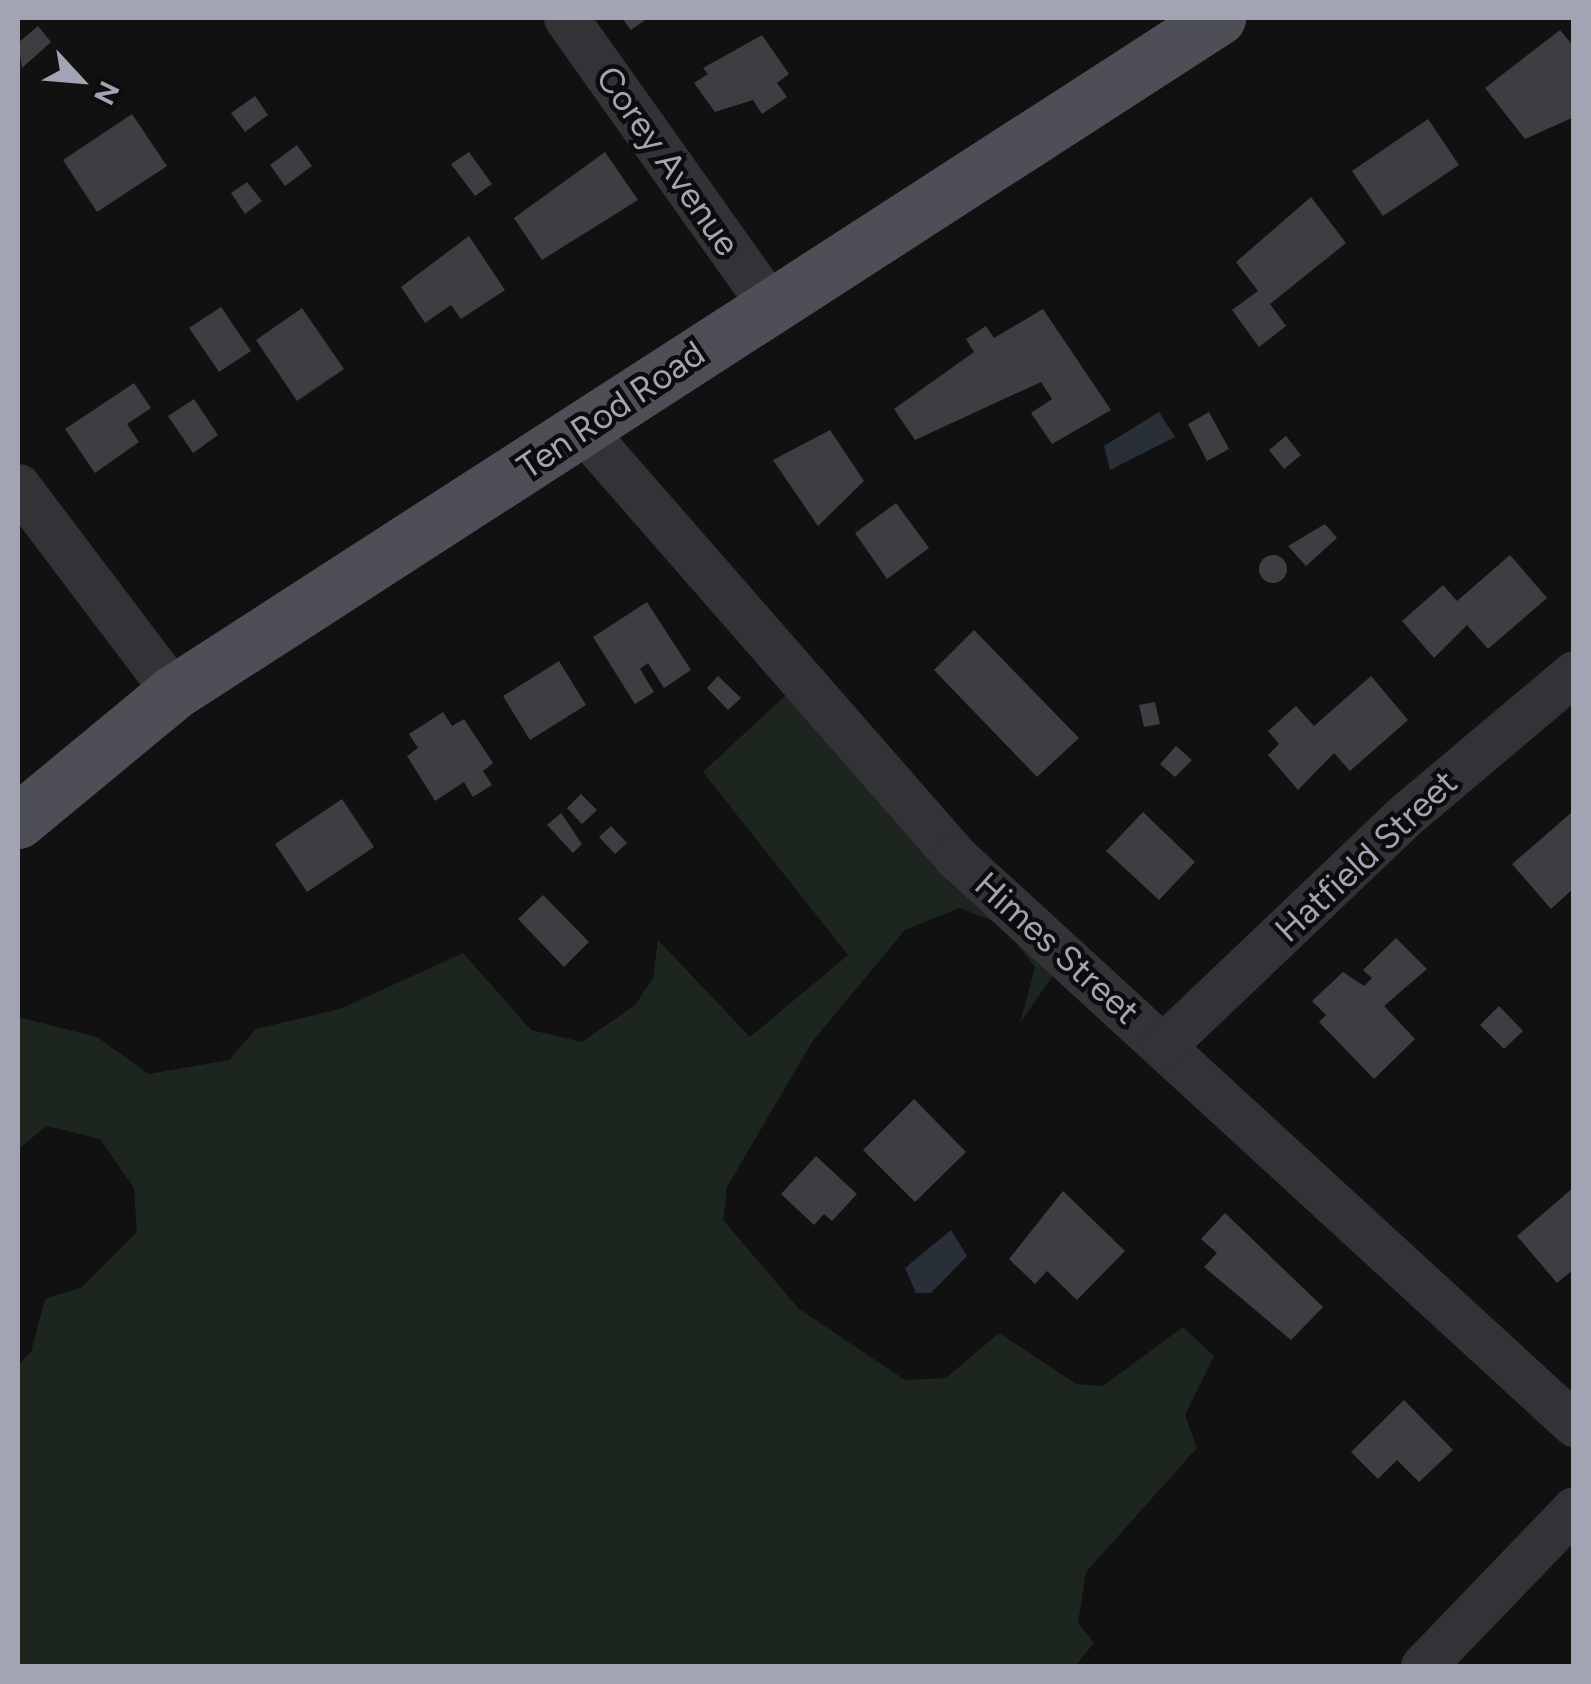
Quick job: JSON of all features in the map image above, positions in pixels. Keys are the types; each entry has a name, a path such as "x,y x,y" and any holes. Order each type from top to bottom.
{"main road":[{"name":"Ten Rod Road","path":"18,821 174,692 583,430 769,304 1218,18"}],"street":[{"name":"Corey Avenue","path":"566,18 769,304"},
{"name":"Himes Street","path":"583,430 956,857 1567,1404"},
{"path":"18,486 174,692"},
{"name":"Hatfield Street","path":"1164,1044 1409,812 1574,673"},
{"path":"1423,1666 1574,1509"}],"shaded area":[{"path":"1159,412 1175,437 1110,470 1104,446"},
{"path":"801,681 1066,957 1020,1023 1035,967 1001,924 959,908 905,930 812,1042 727,1187 723,1220 799,1309 905,1380 946,1378 999,1333 1076,1384 1103,1386 1183,1327 1214,1356 1185,1415 1197,1448 1086,1572 1078,1623 1094,1643 1075,1666 18,1666 18,1365 31,1352 45,1299 82,1287 137,1232 134,1188 100,1139 47,1126 18,1149 18,1017 97,1037 149,1074 229,1060 256,1029 340,1009 463,953 531,1030 582,1042 635,1005 653,978 658,940 750,1037 848,955 703,772"},
{"path":"951,1230 967,1256 931,1293 916,1293 905,1268"}],"building":[{"path":"622,18 648,18 631,30"},
{"path":"38,26 51,42 22,68 18,43"},
{"path":"1560,30 1574,47 1574,117 1525,139 1485,88"},
{"path":"762,35 789,74 777,83 787,97 762,114 753,100 715,112 694,83 708,74 703,68"},
{"path":"255,96 268,115 245,132 231,113"},
{"path":"132,114 167,166 97,212 63,160"},
{"path":"1428,119 1459,165 1383,216 1352,171"},
{"path":"297,145 312,166 285,186 270,165"},
{"path":"469,152 492,184 475,196 451,164"},
{"path":"605,152 638,200 542,260 514,218"},
{"path":"247,182 262,201 245,214 231,193"},
{"path":"1311,197 1346,243 1270,304 1286,326 1259,347 1232,310 1258,291 1236,262"},
{"path":"469,236 505,290 461,319 451,305 425,323 401,287"},
{"path":"221,307 251,351 219,372 189,328"},
{"path":"302,308 344,369 297,401 256,340"},
{"path":"1043,309 1111,410 1052,444 1031,413 1052,399 1041,382 915,440 894,409 974,352 966,339 986,326 994,338"},
{"path":"134,383 151,408 127,424 139,442 95,473 65,429"},
{"path":"194,399 218,435 193,453 168,416"},
{"path":"1209,412 1229,449 1207,461 1188,424"},
{"path":"830,430 864,481 818,526 773,460"},
{"path":"1286,436 1301,455 1284,469 1269,450"},
{"path":"896,503 929,548 887,579 855,533"},
{"path":"1325,524 1337,538 1306,566 1288,546"},
{"path":"1273,555 1283,559 1287,569 1283,579 1273,583 1263,579 1259,569 1263,559"},
{"path":"1510,555 1547,598 1488,649 1467,625 1434,658 1402,621 1443,585 1457,601"},
{"path":"647,602 691,670 664,688 648,663 640,669 654,692 635,704 593,637"},
{"path":"974,630 1079,738 1037,777 934,670"},
{"path":"559,661 586,705 530,740 503,696"},
{"path":"718,676 741,698 728,710 707,688"},
{"path":"1371,676 1408,720 1350,771 1334,753 1298,790 1268,755 1279,744 1268,731 1296,706 1314,726"},
{"path":"1155,702 1160,724 1144,727 1139,705"},
{"path":"443,712 452,726 464,719 493,763 483,771 492,785 473,797 464,782 435,801 407,756 418,748 409,734"},
{"path":"1176,746 1192,760 1175,777 1160,764"},
{"path":"581,794 597,810 582,824 567,808"},
{"path":"342,799 374,847 307,892 275,844"},
{"path":"1143,812 1195,862 1159,900 1106,851"},
{"path":"561,813 582,844 573,853 547,825"},
{"path":"1571,813 1574,888 1551,909 1512,864"},
{"path":"611,826 627,843 615,854 599,837"},
{"path":"543,895 589,942 564,967 518,919"},
{"path":"1396,938 1427,969 1384,1006 1415,1039 1374,1079 1319,1022 1326,1015 1312,1001 1343,972 1364,986 1372,978 1363,970"},
{"path":"1499,1006 1523,1031 1504,1049 1480,1025"},
{"path":"914,1099 966,1152 915,1202 863,1150"},
{"path":"816,1156 857,1194 832,1221 824,1214 814,1225 781,1194"},
{"path":"1574,1187 1574,1269 1557,1283 1517,1236"},
{"path":"1063,1191 1125,1251 1077,1300 1047,1271 1035,1284 1009,1259"},
{"path":"1225,1213 1323,1307 1291,1340 1204,1267 1217,1253 1201,1239"},
{"path":"1404,1400 1453,1450 1419,1482 1397,1460 1378,1479 1351,1452"}]}
